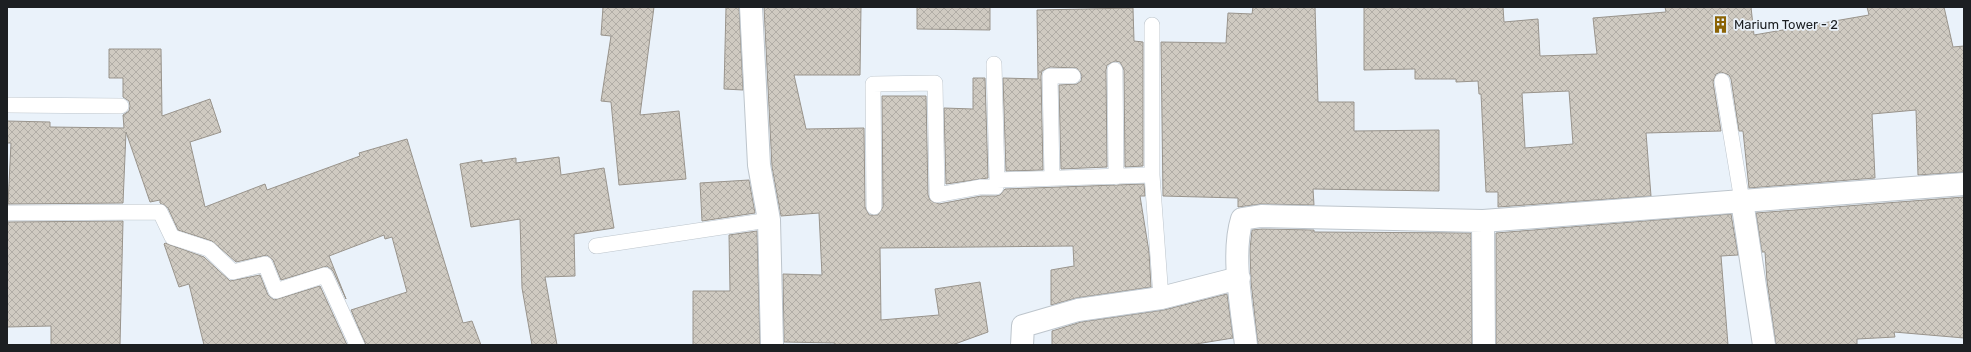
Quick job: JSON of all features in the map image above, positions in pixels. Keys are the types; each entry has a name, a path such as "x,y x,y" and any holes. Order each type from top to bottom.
{"street":[{"path":"752,7 759,165 769,220 772,345"},
{"path":"1246,345 1239,278 1239,230 1242,219 1261,216 1483,221 1964,184"},
{"path":"1742,201 1764,345"},
{"path":"1483,221 1484,345"},
{"path":"1022,345 1023,326 1078,310 1161,298 1239,278"}],"lane":[{"path":"1152,26 1152,175 1161,298"},
{"path":"874,206 873,84 935,82 937,195 980,187 996,187 994,64"},
{"path":"1115,70 1116,177"},
{"path":"1052,177 1050,76 1073,76"},
{"path":"1722,81 1742,201"},
{"path":"7,105 121,106"},
{"path":"997,180 1052,177 1116,177 1152,175"},
{"path":"7,213 160,212 172,237 209,249 233,272 265,264 276,291 325,275 357,345"},
{"path":"596,246 769,220"}],"building":[{"path":"603,7 654,7 640,115 679,111 686,179 619,185 611,102 601,101 611,36 601,35"},
{"path":"726,7 739,7 743,90 724,89"},
{"path":"764,7 861,7 860,75 794,75 806,129 864,128 865,207 869,215 878,215 883,207 882,96 926,96 928,195 930,200 939,204 981,196 996,196 1000,195 1005,189 1144,184 1145,196 1140,196 1149,252 1151,287 1076,298 1051,305 1051,270 1074,266 1073,246 880,248 881,320 939,315 935,289 980,282 988,332 952,345 835,345 835,343 784,342 783,274 822,275 819,213 781,216 772,167"},
{"path":"917,7 990,7 990,30 917,29"},
{"path":"1253,7 1315,7 1318,102 1354,102 1354,131 1439,130 1439,191 1313,189 1314,205 1261,204 1238,207 1238,198 1163,196 1161,42 1226,43 1228,13 1252,14"},
{"path":"1364,7 1503,7 1504,22 1538,19 1540,56 1597,54 1593,18 1666,12 1665,7 1751,7 1754,35 1869,15 1867,7 1944,7 1953,47 1964,46 1964,172 1918,175 1916,110 1872,114 1875,178 1749,188 1743,131 1739,131 1731,79 1729,75 1721,72 1716,74 1713,82 1721,131 1646,133 1651,196 1498,207 1498,192 1486,192 1481,94 1479,94 1478,81 1456,82 1456,79 1415,79 1415,69 1364,70","holes":["1569,91 1573,144 1525,148 1522,93"]},
{"path":"1133,8 1134,41 1143,42 1143,166 1125,167 1124,70 1120,62 1115,61 1107,65 1106,70 1107,167 1061,169 1059,85 1077,84 1081,81 1082,76 1077,68 1050,67 1042,71 1041,76 1043,170 1006,171 1003,78 1038,79 1037,10"},
{"path":"109,49 161,49 162,116 210,99 221,132 190,142 205,207 265,184 267,190 360,156 359,153 407,139 463,323 472,321 481,345 366,345 351,310 407,292 392,237 385,239 384,235 329,256 346,299 333,271 327,266 281,280 273,260 267,255 236,262 212,241 178,230 168,208 160,203 160,200 150,202 126,132 123,203 8,204 11,143 7,143 7,121 50,122 50,127 124,128 123,115 129,111 130,106 129,101 123,97 123,78 109,78"},
{"path":"973,78 985,78 988,178 946,184 944,108 973,109"},
{"path":"559,157 561,175 604,168 614,228 574,234 575,276 545,277 557,345 532,345 522,288 520,219 471,227 460,164 482,160 482,163 516,158 516,163"},
{"path":"749,180 755,213 702,221 700,183"},
{"path":"1964,197 1964,338 1894,332 1895,337 1857,339 1857,345 1776,345 1767,281 1765,252 1762,252 1756,213"},
{"path":"1731,214 1738,255 1721,256 1728,345 1496,345 1496,233"},
{"path":"123,221 120,345 51,345 51,326 7,327 7,222"},
{"path":"1252,230 1314,230 1314,232 1471,233 1472,345 1258,345 1251,282 1250,249"},
{"path":"757,231 760,345 693,345 693,291 730,291 729,235"},
{"path":"165,243 204,257 230,281 260,275 268,295 274,300 320,286 347,345 204,345 189,284 179,287 164,244"},
{"path":"1227,294 1233,338 1190,345 1052,345 1052,331 1081,322 1164,310"}],"place":[{"name":"Marium Tower - 2","path":"1721,24"}]}
